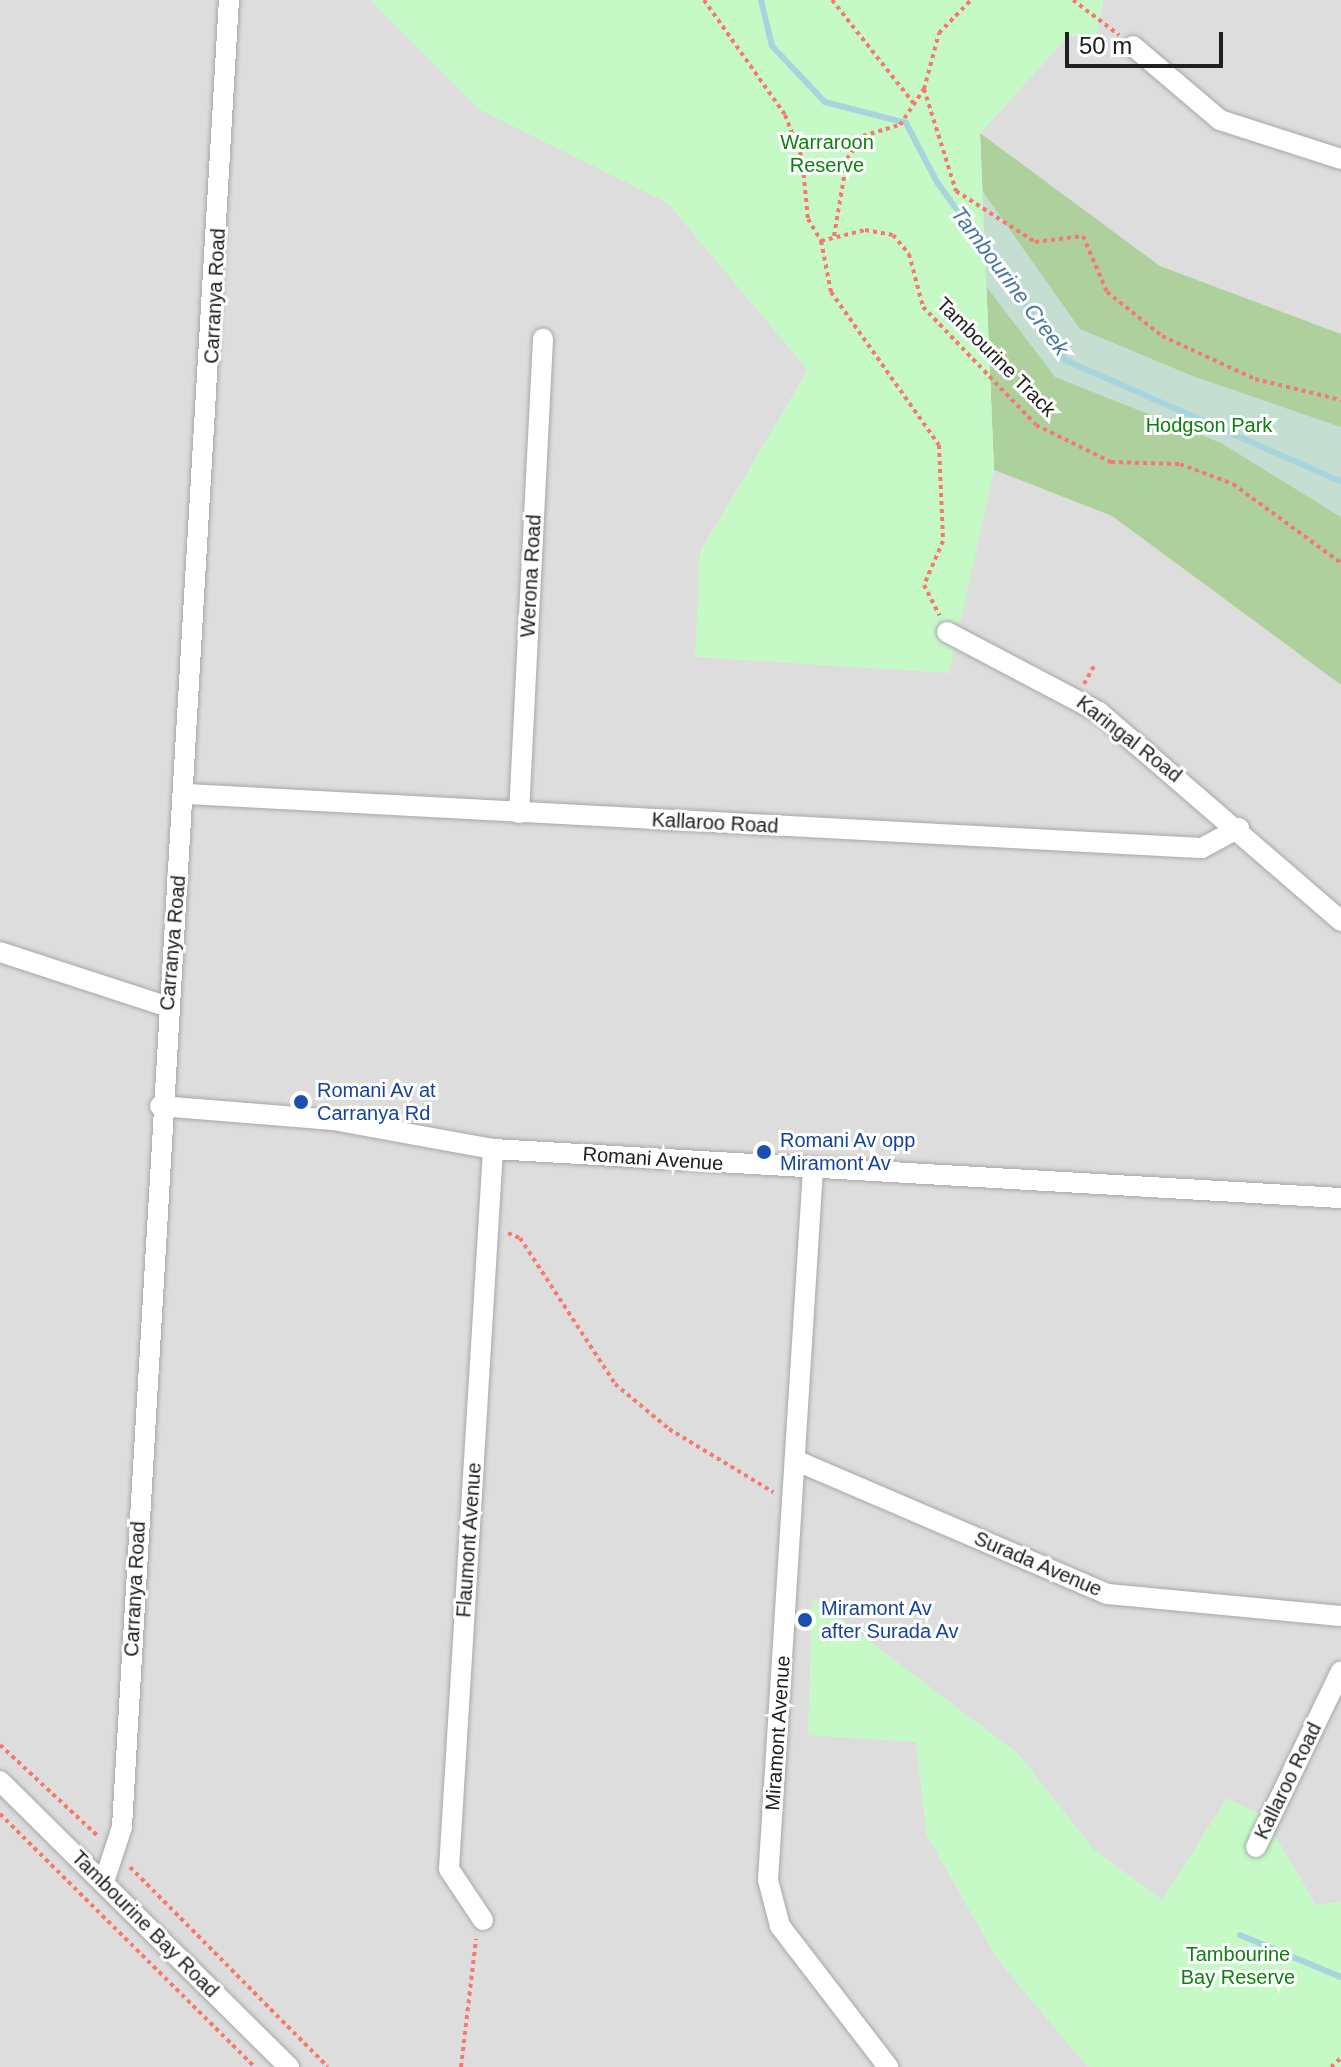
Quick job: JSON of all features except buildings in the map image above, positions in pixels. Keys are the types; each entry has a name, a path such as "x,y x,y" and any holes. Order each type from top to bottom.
{"street":[{"name":"Carranya Road","path":"104,1882 122,1827 160,1106 187,794 229,0"},
{"path":"1133,46 1220,120 1341,159"},
{"name":"Werona Road","path":"519,813 543,339"},
{"name":"Karingal Road","path":"947,632 1077,696 1239,828 1341,921"},
{"name":"Kallaroo Road","path":"187,794 1202,848 1239,828"},
{"path":"0,952 168,1007"},
{"name":"Romani Avenue","path":"160,1106 333,1120 493,1149 1341,1198"},
{"name":"Flaumont Avenue","path":"483,1920 449,1869 493,1149"},
{"name":"Miramont Avenue","path":"813,1169 795,1506 769,1842 771,1903 804,1961 888,2067"},
{"name":"Surada Avenue","path":"797,1461 1107,1594 1341,1616"},
{"name":"Kallaroo Road","path":"1256,1847 1341,1671"},
{"name":"Tambourine Bay Road","path":"0,1781 289,2067"}],"path":[{"path":"704,0 785,115 802,158 808,219 821,241 831,292 939,445 943,541 924,585 947,632"},
{"path":"832,0 913,105"},
{"path":"834,237 847,159 863,136 900,125 924,89 939,33 971,0"},
{"path":"1073,0 1133,46"},
{"path":"924,89 956,191 1035,242 1083,236 1107,292 1162,336 1255,379 1341,400"},
{"name":"Tambourine Track","path":"821,241 865,230 903,243 923,307 1036,425 1111,462 1180,464 1233,484 1341,563"},
{"path":"488,1226 520,1238 615,1384 669,1429 795,1506"},
{"path":"0,1745 328,2067"},
{"name":"Tambourine Bay Road","path":"0,1814 255,2067"},
{"path":"461,2067 468,1977 483,1920"},
{"path":"1331,2067 1341,2058"}],"shaded area":[{"path":"0,0 371,0 481,110 668,203 808,370 700,552 948,673 994,470 1112,516 1341,685 1341,1902 1316,1905 1263,1816 1162,1900 1094,1850 1018,1754 813,1599 808,1734 916,1742 927,1835 998,1960 1088,2067 0,2067"},
{"path":"1103,0 1341,0 1341,334 1160,266 980,133 1069,35 1096,38"}],"green space":[{"name":"Warraroon Reserve","path":"371,0 1103,0 1096,38 1069,35 980,133 994,470 949,673 695,657 700,552 808,370 668,203 481,110"},
{"name":"Hodgson Park","path":"980,133 1160,266 1341,334 1341,685 1112,516 994,470"},
{"path":"964,165 1080,329 1195,377 1341,427 1341,517 1221,443 1055,377 917,195"},
{"name":"Tambourine Bay Reserve","path":"813,1598 1018,1754 1094,1850 1162,1900 1227,1798 1263,1816 1316,1905 1341,1902 1341,2067 1088,2067 998,1960 927,1835 916,1742 808,1735"}],"waterway":[{"name":"Tambourine Creek","path":"761,0 772,46 825,102 906,123 937,182 1065,360 1341,482"},
{"path":"1240,1935 1341,1977"}],"place":[{"name":"Romani Av at Carranya Rd","path":"301,1102"},
{"name":"Romani Av opp Miramont Av","path":"764,1152"},
{"name":"Miramont Av after Surada Av","path":"805,1620"}]}
